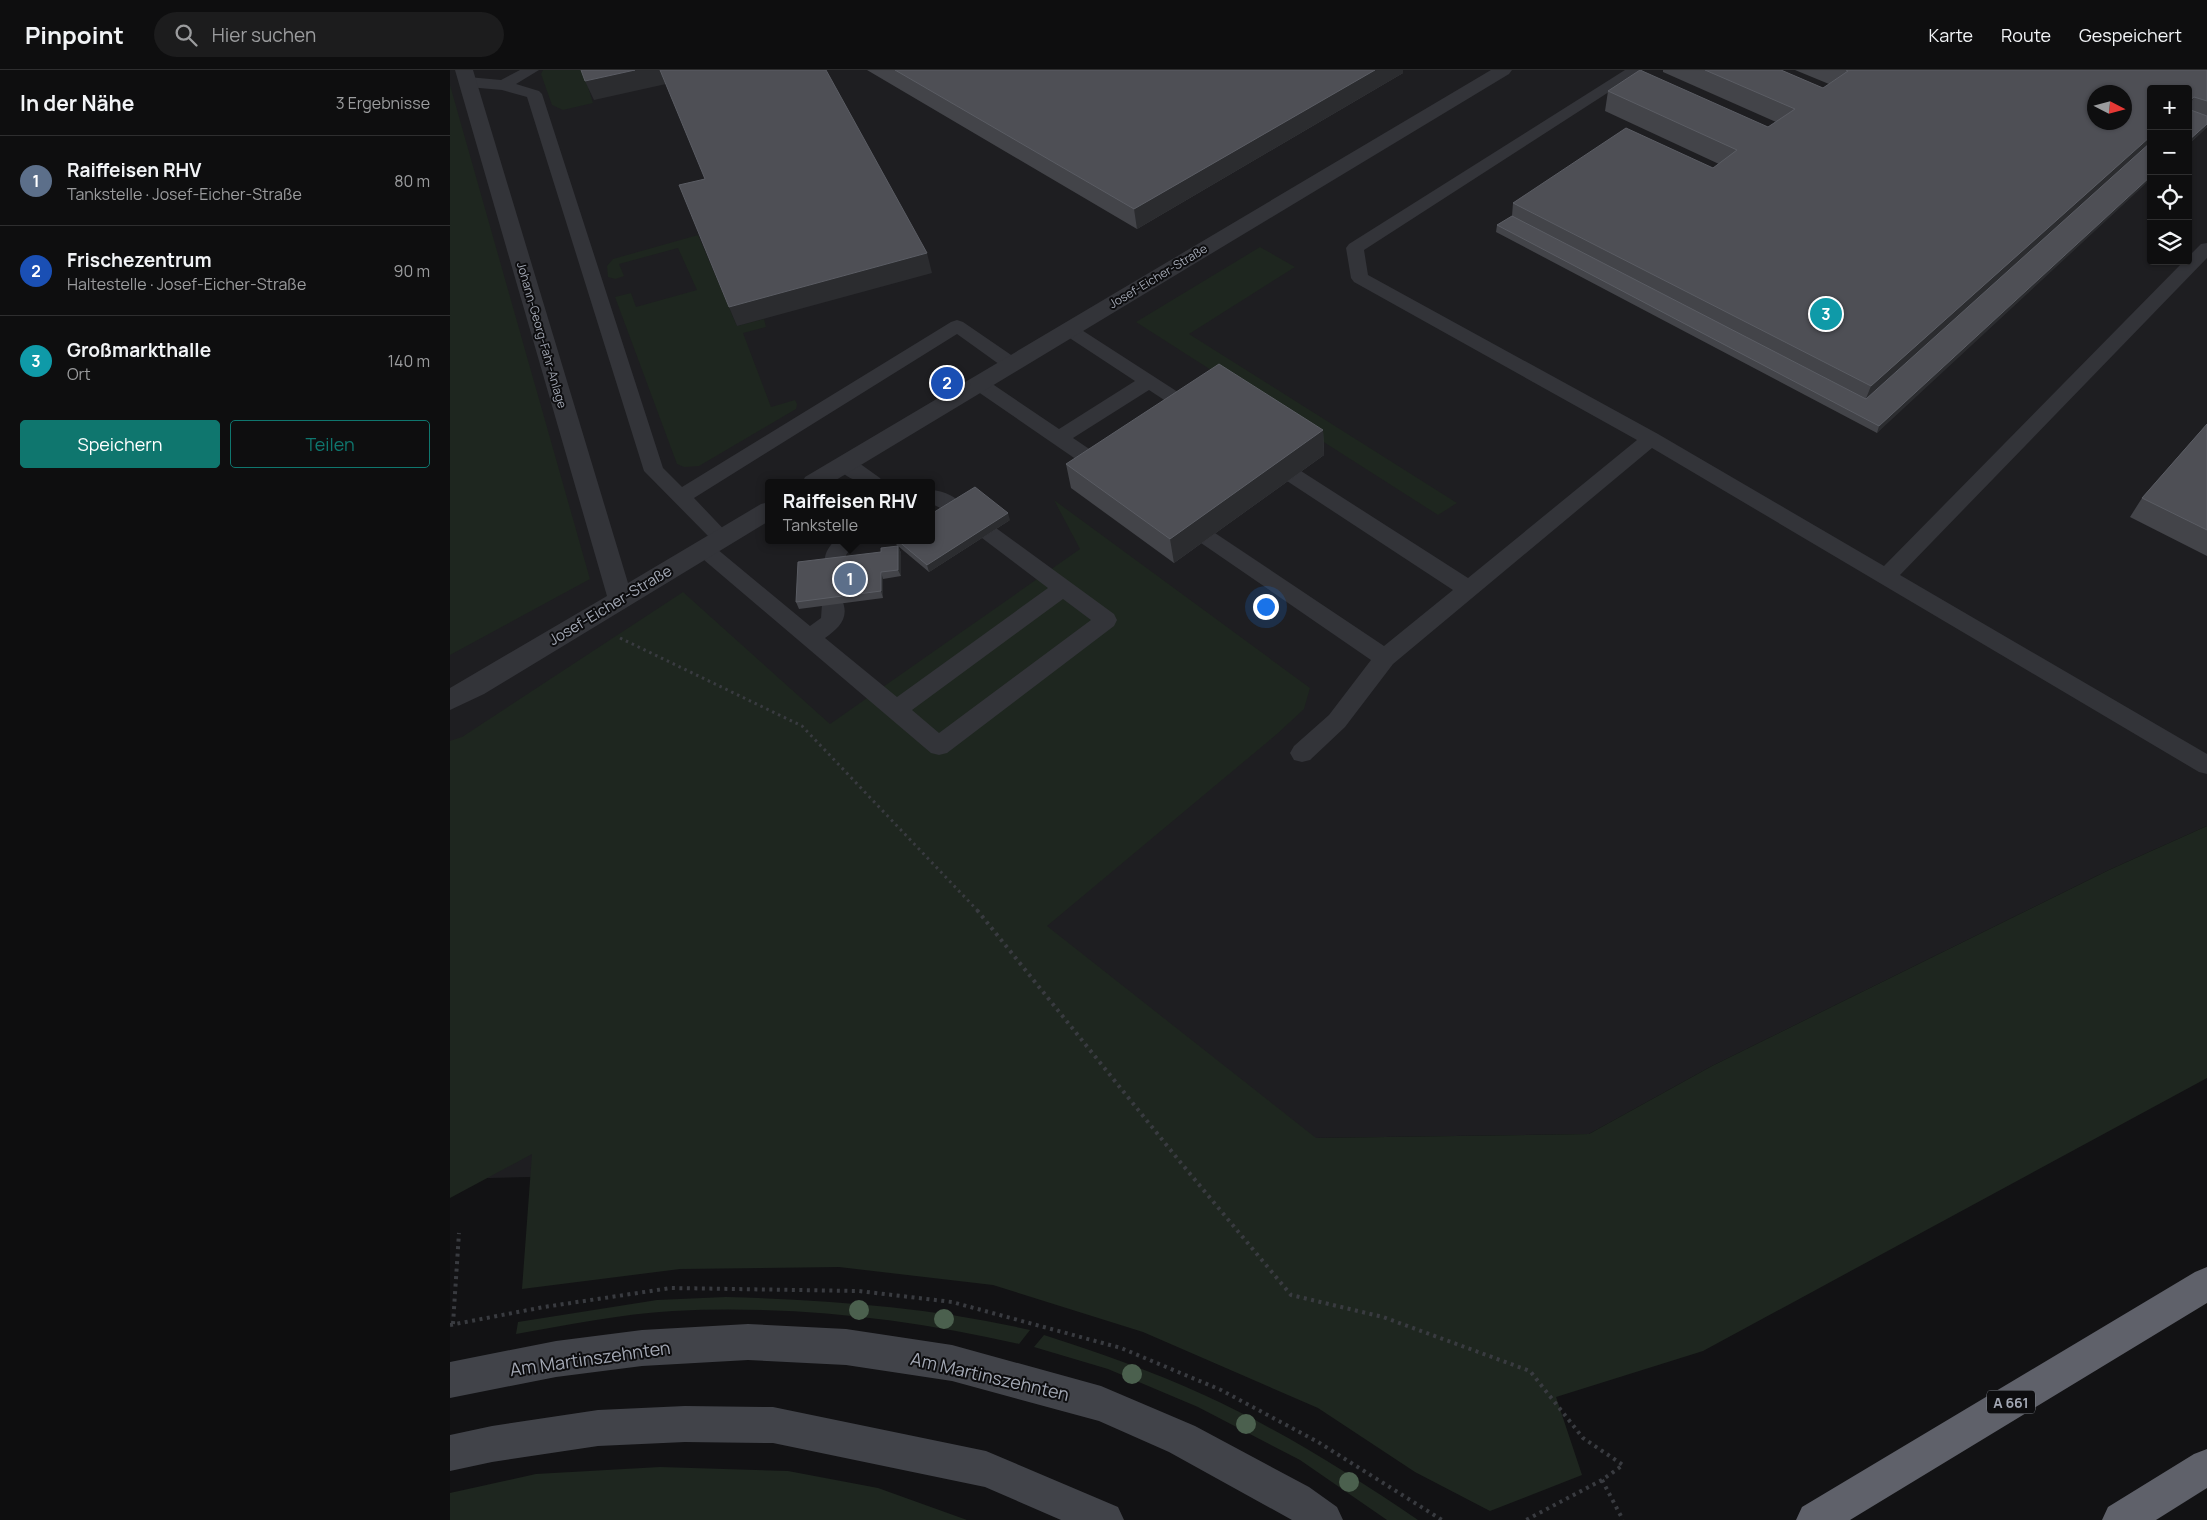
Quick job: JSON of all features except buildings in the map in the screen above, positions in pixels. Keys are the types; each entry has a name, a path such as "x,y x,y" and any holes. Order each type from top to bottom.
{"highway":[{"name":"A 661","path":"1815,1520 2207,1284"},
{"path":"2121,1520 2207,1467"}],"main road":[{"name":"Am Martinszehnten","path":"450,1380 556,1359 642,1348 748,1342 846,1346 952,1363 1102,1404 1182,1439 1296,1500 1324,1520"},
{"path":"450,1453 492,1444 598,1428 684,1424 773,1425 986,1469 1105,1520"}],"street":[{"name":"Josef-Eicher-Straße","path":"819,479 1503,70"},
{"name":"Johann-Georg-Fahr-Anlage","path":"466,76 620,600"},
{"name":"Josef-Eicher-Straße","path":"450,700 765,512"}],"lane":[{"path":"503,85 531,70"},
{"path":"1635,70 1355,248 1360,278 1650,439 2207,765"},
{"path":"466,76 534,94 654,471 681,496 713,543 809,637 939,746 1106,620 989,533"},
{"path":"1886,577 2207,248"},
{"path":"681,496 957,326 1010,364"},
{"path":"1068,329 1191,409"},
{"path":"1059,438 1148,382"},
{"path":"978,383 1103,468"},
{"path":"1302,753 1337,721 1385,658 1650,439"},
{"path":"845,463 867,479"},
{"path":"1294,476 1468,589"},
{"path":"935,497 940,498 954,508"},
{"path":"1208,538 1385,658"},
{"path":"835,564 836,553 844,544"},
{"path":"896,710 1063,588"},
{"path":"809,637 832,622 833,604"}],"path":[{"path":"613,634 802,726 966,897 1181,1164 1291,1295 1383,1317 1530,1371 1583,1438 1623,1465 1602,1480 1526,1520"},
{"path":"453,1324 459,1233"},
{"path":"1602,1480 1623,1520"}],"shaded area":[{"path":"450,70 2207,70 2207,826 2109,870 1712,1066 1589,1134 1316,1138 778,1171 450,1179"},
{"path":"543,70 583,70 593,103 563,110 552,105 541,74"},
{"path":"450,85 590,579 450,655"},
{"path":"698,235 737,326 764,319 766,327 743,333 771,407 795,400 797,404 796,409 699,466 684,467 677,464 615,297 631,293 636,307 697,290 678,248 619,264 624,276 615,279 608,277 607,266 613,259"},
{"path":"1260,247 1295,267 1189,334 1457,503 1438,515 1136,322"},
{"path":"1054,500 1310,688 1304,709 1277,734 1047,926 1316,1138 1589,1134 1712,1066 2109,870 2207,826 2207,1078 1703,1351 1556,1397 1582,1475 1490,1511 1415,1472 1318,1408 1143,1332 993,1285 839,1267 680,1269 522,1289 532,1154 450,1198 450,741 462,737 683,592 830,724 1080,549"},
{"path":"726,1297 803,1300 917,1310 1030,1330 1019,1344 934,1327 847,1316 804,1312 717,1310 673,1311 634,1315 516,1334 518,1322 657,1300"},
{"path":"1044,1335 1145,1370 1232,1408 1314,1453 1418,1520 1387,1520 1300,1460 1198,1407 1108,1369 1034,1347"},
{"path":"660,1467 788,1471 878,1488 967,1520 450,1520 450,1493 536,1474"}],"place":[{"name":"Großmarkthalle","path":"1826,314"},
{"name":"Frischezentrum","path":"947,383"},
{"name":"Raiffeisen RHV","path":"850,579"}]}
